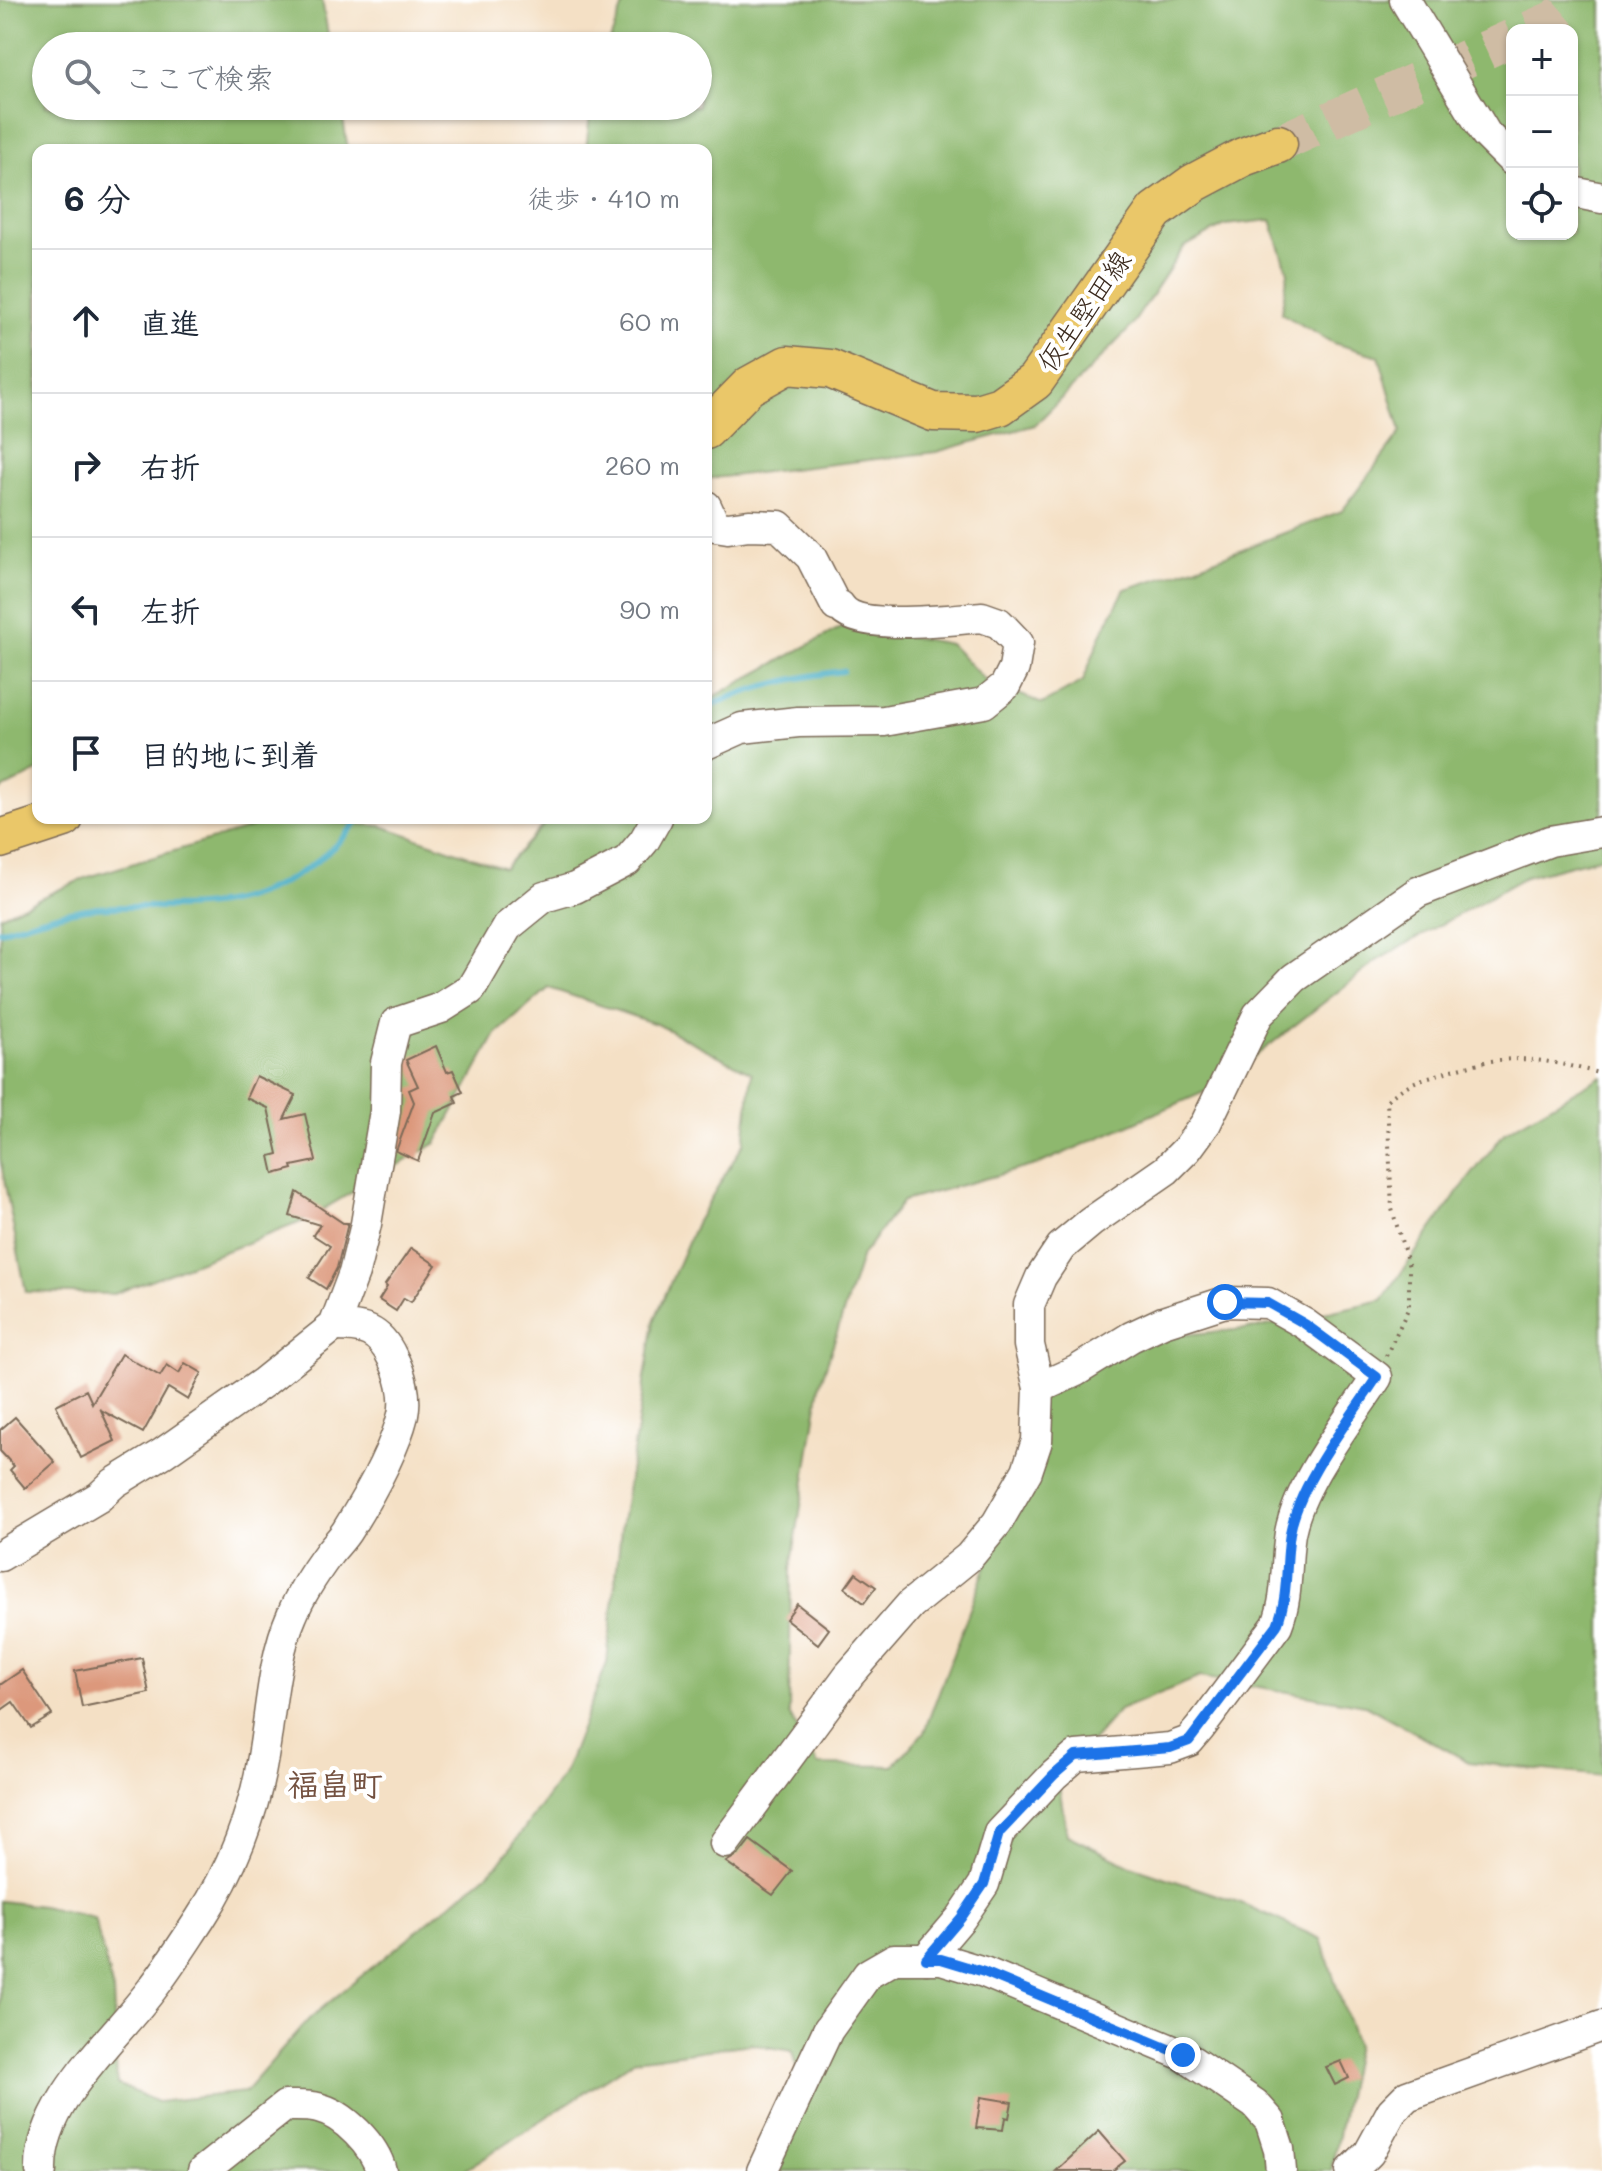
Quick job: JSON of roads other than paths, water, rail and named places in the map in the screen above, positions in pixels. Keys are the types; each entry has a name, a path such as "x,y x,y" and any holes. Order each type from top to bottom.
{"main road":[{"name":"仮生堅田線","path":"712,424 749,386 787,365 830,369 933,412 977,413 1000,406 1035,381 1155,211 1206,177 1243,157 1278,144"},
{"path":"0,839 46,824"}],"street":[{"path":"1405,0 1486,134 1506,154"},
{"path":"1578,193 1602,198"},
{"path":"712,519 715,526 779,526 811,557 836,606 866,621 982,617 999,623 1018,643 1014,668 1005,686 984,703 884,721 798,722 742,728 712,741"},
{"path":"0,1556 99,1497 114,1483 163,1453 264,1382 334,1326 354,1273 366,1224 385,1111 386,1063 396,1023 441,1008 471,989 507,927 544,897 575,888 627,861 654,824"},
{"path":"725,1843 859,1663 911,1604 969,1557 997,1523 1027,1471 1037,1441 1039,1388 1029,1345 1029,1305 1041,1277 1061,1247 1091,1222 1166,1170 1187,1149 1206,1123 1258,1015 1294,978 1418,892 1550,841 1602,832"},
{"path":"926,1959 961,1918 984,1884 999,1833 1065,1765 1076,1756 1170,1748 1189,1741 1200,1728 1277,1625 1285,1606 1290,1532 1304,1491 1377,1377 1305,1324 1268,1303 1225,1302 1163,1322 1039,1388"},
{"path":"41,2171 43,2149 65,2099 82,2072 152,1989 202,1916 230,1864 253,1800 279,1660 291,1617 313,1577 347,1531 390,1450 403,1412 402,1375 385,1341 360,1326 334,1326"},
{"path":"762,2171 828,2030 868,1974 894,1959 941,1959 984,1972 1183,2055 1255,2104 1270,2121 1279,2149 1281,2171"},
{"path":"1351,2171 1369,2153 1392,2111 1407,2096 1602,2026"},
{"path":"203,2171 285,2106 319,2108 351,2126 364,2140 381,2171"}],"waterway":[{"path":"712,705 773,684 843,671"},
{"path":"0,931 83,909 199,906 246,898 289,880 309,867 355,824"}],"tunnel":[{"path":"1544,24 1555,19 1577,0"},
{"path":"1278,144 1506,41"}],"district":[{"name":"福畠町","path":"335,1785"}]}
